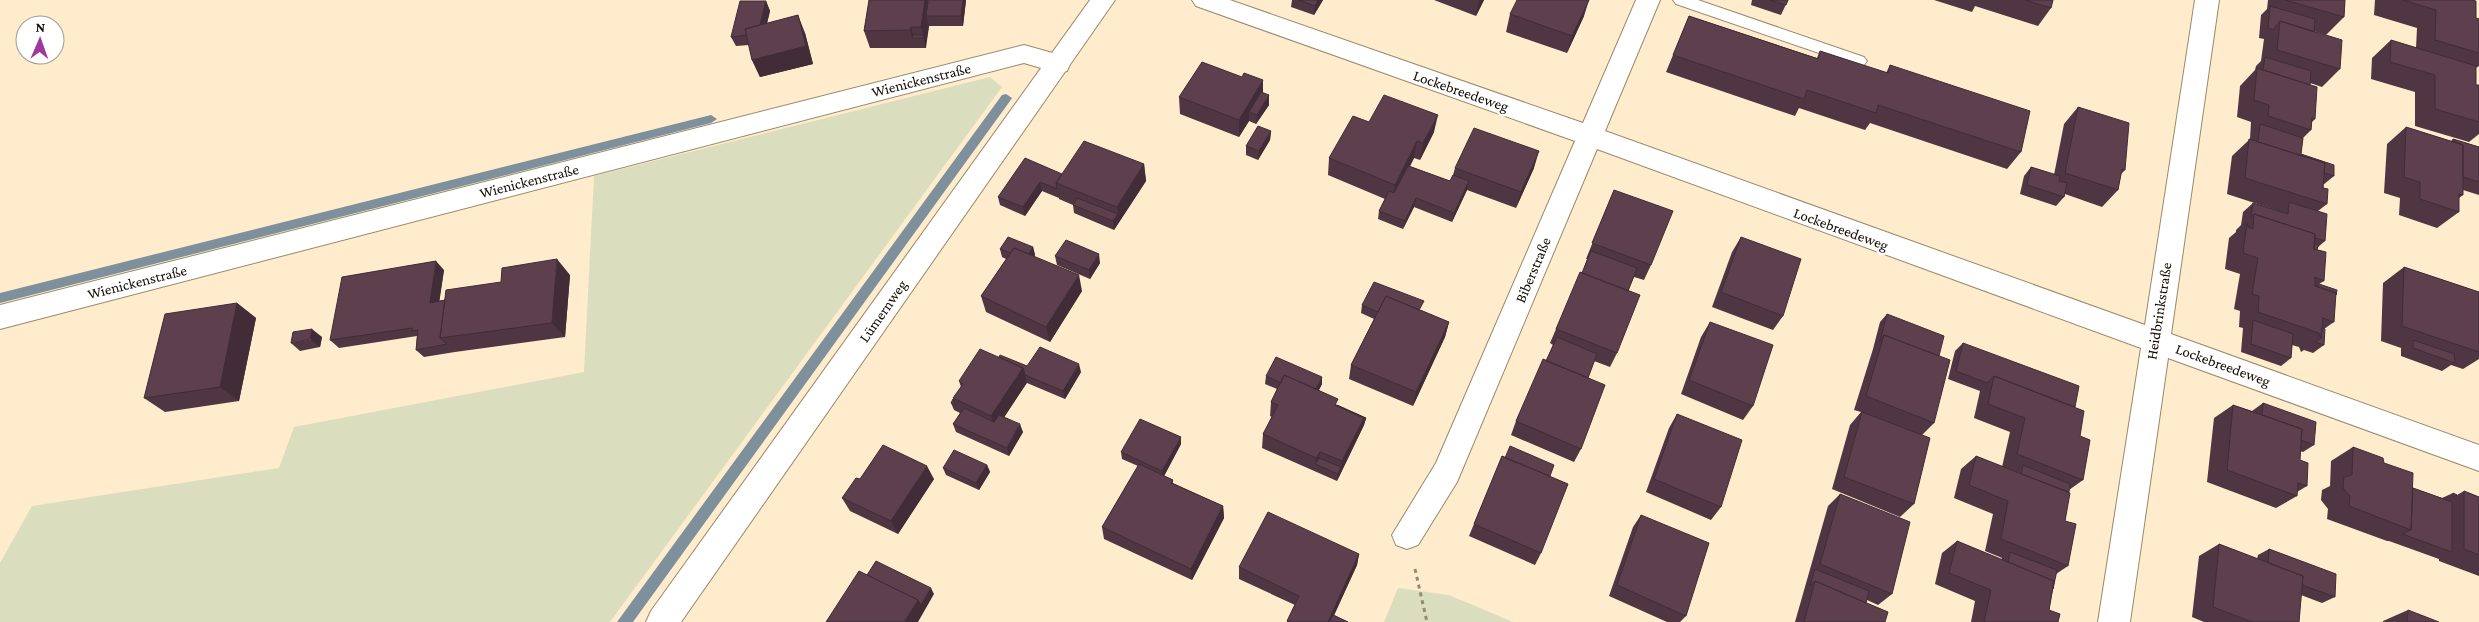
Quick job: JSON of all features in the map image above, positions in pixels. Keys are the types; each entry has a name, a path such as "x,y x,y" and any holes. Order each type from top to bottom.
{"street":[{"name":"Lümernweg","path":"662,622 1103,0"},
{"name":"Lockebreedeweg","path":"1204,0 1590,136 2479,458"},
{"name":"Biberstraße","path":"1407,536 1447,472 1648,0"},
{"name":"Heidbrinkstraße","path":"2114,622 2207,0"},
{"name":"Wienickenstraße","path":"0,317 1024,54 1058,64"}],"lane":[{"path":"1681,0 1859,61"}],"path":[{"path":"1407,536 1427,622"}],"green space":[{"path":"990,77 1002,87 610,622 0,622 0,563 32,506 279,468 294,427 584,372 594,176"},
{"path":"1398,588 1449,595 1513,622 1384,622"}],"building":[{"path":"869,0 925,0 921,27 911,27 910,30 864,31"},
{"path":"927,0 963,0 961,16 926,16"},
{"path":"1299,0 1318,0 1315,6"},
{"path":"1517,0 1589,0 1572,36 1510,14"},
{"path":"1770,0 1788,0 1786,5"},
{"path":"2025,0 2053,0 2051,8"},
{"path":"2285,0 2345,0 2344,17"},
{"path":"2403,0 2476,1 2476,18 2479,19 2479,53 2435,40 2436,10"},
{"path":"740,1 766,1 760,25 745,29 747,35 731,37"},
{"path":"2270,6 2315,19 2314,32 2280,21 2273,30 2268,28"},
{"path":"798,15 806,46 752,60 745,29"},
{"path":"1689,16 1818,59 1820,51 1888,73 1890,65 2030,111 2021,152 1878,105 1876,113 1807,90 1804,99 1673,55"},
{"path":"2280,21 2342,40 2340,69 2277,50"},
{"path":"913,35 923,35 923,38 912,38"},
{"path":"2391,40 2476,66 2476,85 2479,85 2479,122 2435,109 2435,75 2390,62"},
{"path":"2265,57 2311,71 2310,85 2263,70"},
{"path":"1202,62 1242,77 1244,73 1263,80 1239,120 1179,97"},
{"path":"2257,68 2317,87 2315,119 2312,118 2311,130 2268,116 2269,105 2254,100"},
{"path":"1261,92 1269,95 1257,115 1249,112"},
{"path":"1384,95 1438,115 1423,143 1417,141 1395,185 1329,158 1353,116 1369,122"},
{"path":"2078,107 2129,123 2125,170 2122,169 2118,190 2065,173"},
{"path":"2260,124 2303,138 2301,154 2334,165 2334,176 2324,173 2325,163 2258,142"},
{"path":"1258,126 1271,131 1259,151 1246,146"},
{"path":"2406,127 2463,145 2463,195 2459,194 2459,212 2420,199 2420,182 2404,177"},
{"path":"1474,128 1539,151 1521,192 1455,168"},
{"path":"2249,139 2325,163 2323,188 2328,189 2327,204 2245,178"},
{"path":"2453,139 2479,147 2479,182 2463,177 2463,145 2453,141"},
{"path":"1084,141 1144,164 1117,207 1056,183"},
{"path":"1025,158 1062,174 1056,183 1057,189 1040,182 1023,207 998,197"},
{"path":"1408,166 1450,181 1453,175 1469,181 1454,213 1416,198 1405,221 1379,211 1389,191 1394,193"},
{"path":"2031,167 2060,176 2059,181 2067,183 2064,197 2027,185"},
{"path":"1614,190 1673,211 1651,265 1592,243"},
{"path":"1077,198 1118,214 1113,221 1073,205"},
{"path":"2289,202 2327,214 2325,241 2315,238 2315,234 2254,214 2251,217 2253,203 2288,214"},
{"path":"2254,214 2315,234 2314,249 2326,252 2324,281 2315,277 2315,286 2336,293 2334,322 2323,318 2321,338 2319,333 2258,312 2259,296 2252,294 2258,258 2243,253 2247,223 2248,227 2253,229"},
{"path":"1008,237 1033,247 1029,254 1014,248 1010,253 1000,249"},
{"path":"1741,237 1801,259 1783,316 1721,292"},
{"path":"1066,240 1099,254 1089,270 1055,256"},
{"path":"2314,243 2318,245 2317,250 2314,249"},
{"path":"1014,248 1079,275 1046,327 981,296"},
{"path":"1591,251 1637,268 1628,291 1582,273"},
{"path":"557,259 552,323 440,338 446,290 501,282 502,268"},
{"path":"436,261 430,303 445,300 440,338 447,344 416,350 418,330 412,331 412,328 330,340 342,277"},
{"path":"2404,267 2479,292 2479,352 2402,326"},
{"path":"1580,272 1640,295 1617,353 1556,329"},
{"path":"1374,282 1424,301 1419,310 1386,296 1378,312 1362,305"},
{"path":"2319,284 2337,290 2336,295 2336,293 2316,286"},
{"path":"1386,296 1449,322 1416,392 1351,365"},
{"path":"237,303 220,387 144,398 165,314"},
{"path":"1887,314 1944,336 1939,356 1884,335 1880,341"},
{"path":"2253,320 2293,334 2291,358 2251,344"},
{"path":"1710,322 1773,345 1753,406 1689,380"},
{"path":"2322,328 2325,329 2324,345 2315,342 2321,338"},
{"path":"312,329 310,339 291,343 293,332"},
{"path":"1884,335 1950,360 1934,423 1866,396"},
{"path":"1557,337 1597,354 1588,378 1546,361"},
{"path":"2413,340 2454,354 2455,363 2413,348"},
{"path":"1963,343 2079,386 2075,407 1994,376 1987,383 1956,371"},
{"path":"1040,347 1079,364 1063,391 1025,375 1023,368 999,357 1000,355 1027,366"},
{"path":"980,349 1023,368 991,416 953,398 963,384 959,381"},
{"path":"1276,357 1322,377 1316,389 1284,375 1281,383 1266,376"},
{"path":"1543,359 1605,385 1581,449 1516,421"},
{"path":"1284,375 1338,399 1335,405 1364,418 1342,461 1320,452 1316,458 1263,434 1278,405 1271,402"},
{"path":"1994,376 2084,411 2080,436 2090,440 2083,480 2017,454 2025,418 1988,404"},
{"path":"2263,403 2316,422 2314,445 2301,440 2302,429 2262,415"},
{"path":"1337,405 1366,418 1363,424 1364,418"},
{"path":"2233,405 2302,429 2300,460 2308,463 2307,486 2298,483 2297,496 2227,470"},
{"path":"964,408 994,422 999,415 1020,424 1007,448 953,424"},
{"path":"1862,412 1930,438 1914,504 1844,477"},
{"path":"1677,414 1742,440 1721,507 1654,479"},
{"path":"1140,419 1181,437 1162,471 1121,452"},
{"path":"883,445 927,466 891,521 842,498 856,478 860,479"},
{"path":"1510,446 1554,465 1550,476 1505,458"},
{"path":"2353,447 2383,458 2384,463 2413,473 2411,530 2349,506 2350,496 2343,488 2344,477 2352,475"},
{"path":"954,450 987,465 976,483 943,468"},
{"path":"1502,456 1568,484 1541,553 1474,524"},
{"path":"1976,456 2070,493 2065,521 2076,524 2068,566 2001,539 2008,501 1969,485"},
{"path":"1319,458 1341,467 1338,474 1315,464"},
{"path":"1139,464 1173,480 1171,483 1223,506 1191,569 1102,527"},
{"path":"2023,465 2070,484 2069,492 2021,474"},
{"path":"2413,488 2452,502 2452,552 2402,534 2411,530"},
{"path":"2464,491 2479,497 2479,555 2464,549"},
{"path":"1840,494 1910,522 1892,594 1820,564"},
{"path":"1268,512 1359,554 1328,622 1287,621 1299,596 1239,567"},
{"path":"1641,515 1709,543 1686,616 1617,585"},
{"path":"1957,541 2054,581 2049,610 2060,614 2058,622 1984,622 1991,590 1949,573"},
{"path":"2219,544 2303,576 2299,622 2252,622 2213,607"},
{"path":"2269,549 2336,574 2335,597 2302,585 2303,576 2268,563"},
{"path":"2010,552 2057,570 2053,589 2054,581 2008,562"},
{"path":"876,561 931,588 921,605 918,600 867,575"},
{"path":"1815,569 1869,591 1866,603 1815,581 1810,586"},
{"path":"859,571 918,600 904,622 826,622"},
{"path":"1815,581 1888,612 1885,622 1804,622"},
{"path":"2408,610 2439,622 2407,622"},
{"path":"1333,615 1348,622 1329,622"}],"waterway":[{"path":"624,622 1006,98"},
{"path":"0,298 711,119"}]}
